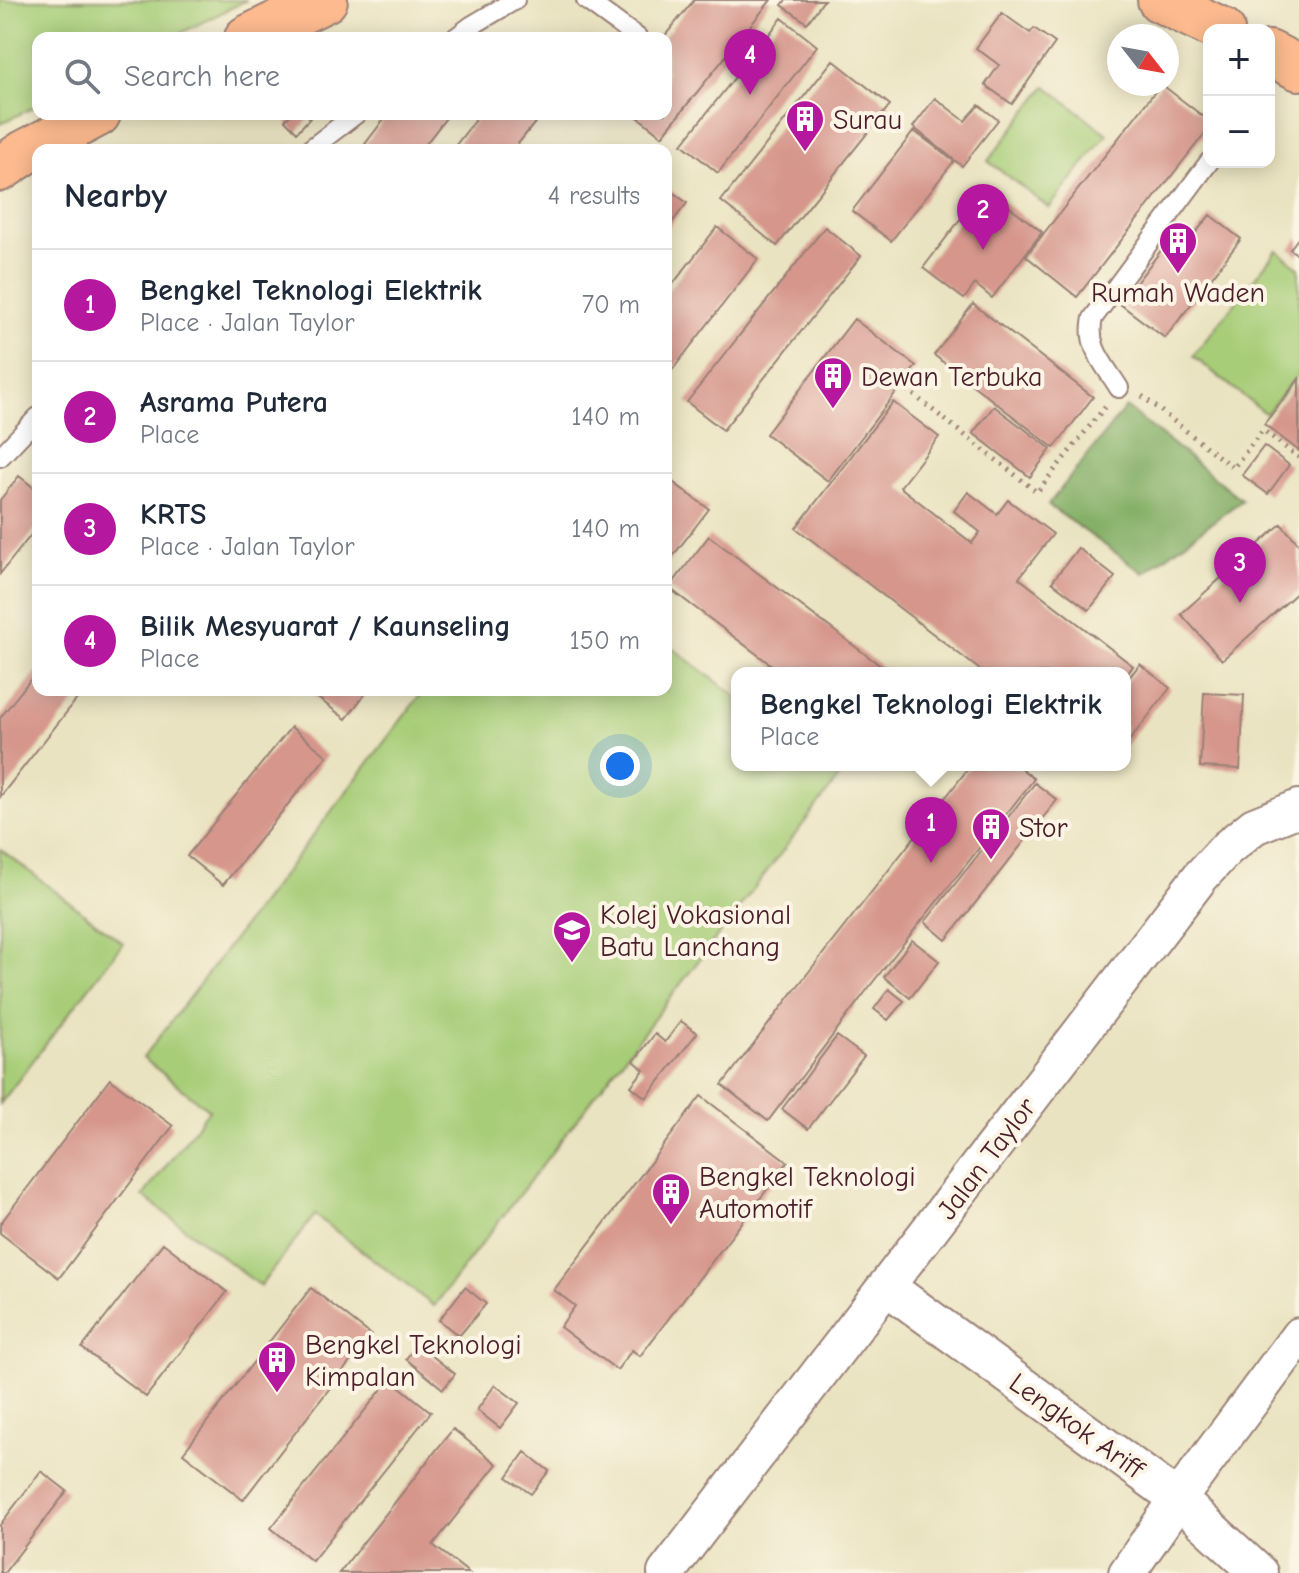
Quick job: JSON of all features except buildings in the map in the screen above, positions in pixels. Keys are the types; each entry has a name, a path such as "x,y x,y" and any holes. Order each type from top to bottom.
{"main road":[{"path":"259,32 325,0"},
{"path":"1160,0 1210,24"},
{"path":"52,144 89,120"}],"street":[{"name":"Jalan Taylor","path":"666,1573 1201,876 1227,848 1254,826 1299,808"},
{"name":"Lengkok Ariff","path":"887,1287 1178,1499 1259,1573"},
{"path":"1127,1573 1299,1336"}],"lane":[{"path":"463,32 515,0"},
{"path":"586,0 630,32"},
{"path":"317,144 348,120"},
{"path":"1119,388 1091,340 1093,318 1205,168"},
{"path":"0,457 32,423"}],"path":[{"path":"901,385 1037,492 1123,382 1233,468 1263,430 1299,458"}],"green space":[{"path":"0,0 247,0 183,32 32,32 32,108 0,124"},
{"path":"1046,86 1107,134 1049,208 988,161"},
{"path":"1277,250 1299,268 1299,373 1266,414 1193,356"},
{"path":"1126,407 1242,500 1144,573 1048,505"},
{"path":"672,648 731,692 731,771 834,771 840,776 434,1306 315,1215 260,1286 143,1196 209,1110 143,1058 419,696 672,696"},
{"path":"0,849 123,943 0,1104"}],"place":[{"name":"Bilik Mesyuarat / Kaunseling","path":"750,95"},
{"name":"Surau","path":"805,153"},
{"name":"Asrama Putera","path":"983,250"},
{"name":"Rumah Waden","path":"1178,275"},
{"name":"Dewan Terbuka","path":"833,410"},
{"name":"KRTS","path":"1240,603"},
{"name":"Stor","path":"991,861"},
{"name":"Bengkel Teknologi Elektrik","path":"931,863"},
{"name":"Kolej Vokasional Batu Lanchang","path":"572,964"},
{"name":"Bengkel Teknologi Automotif","path":"671,1226"},
{"name":"Bengkel Teknologi Kimpalan","path":"277,1394"}]}
